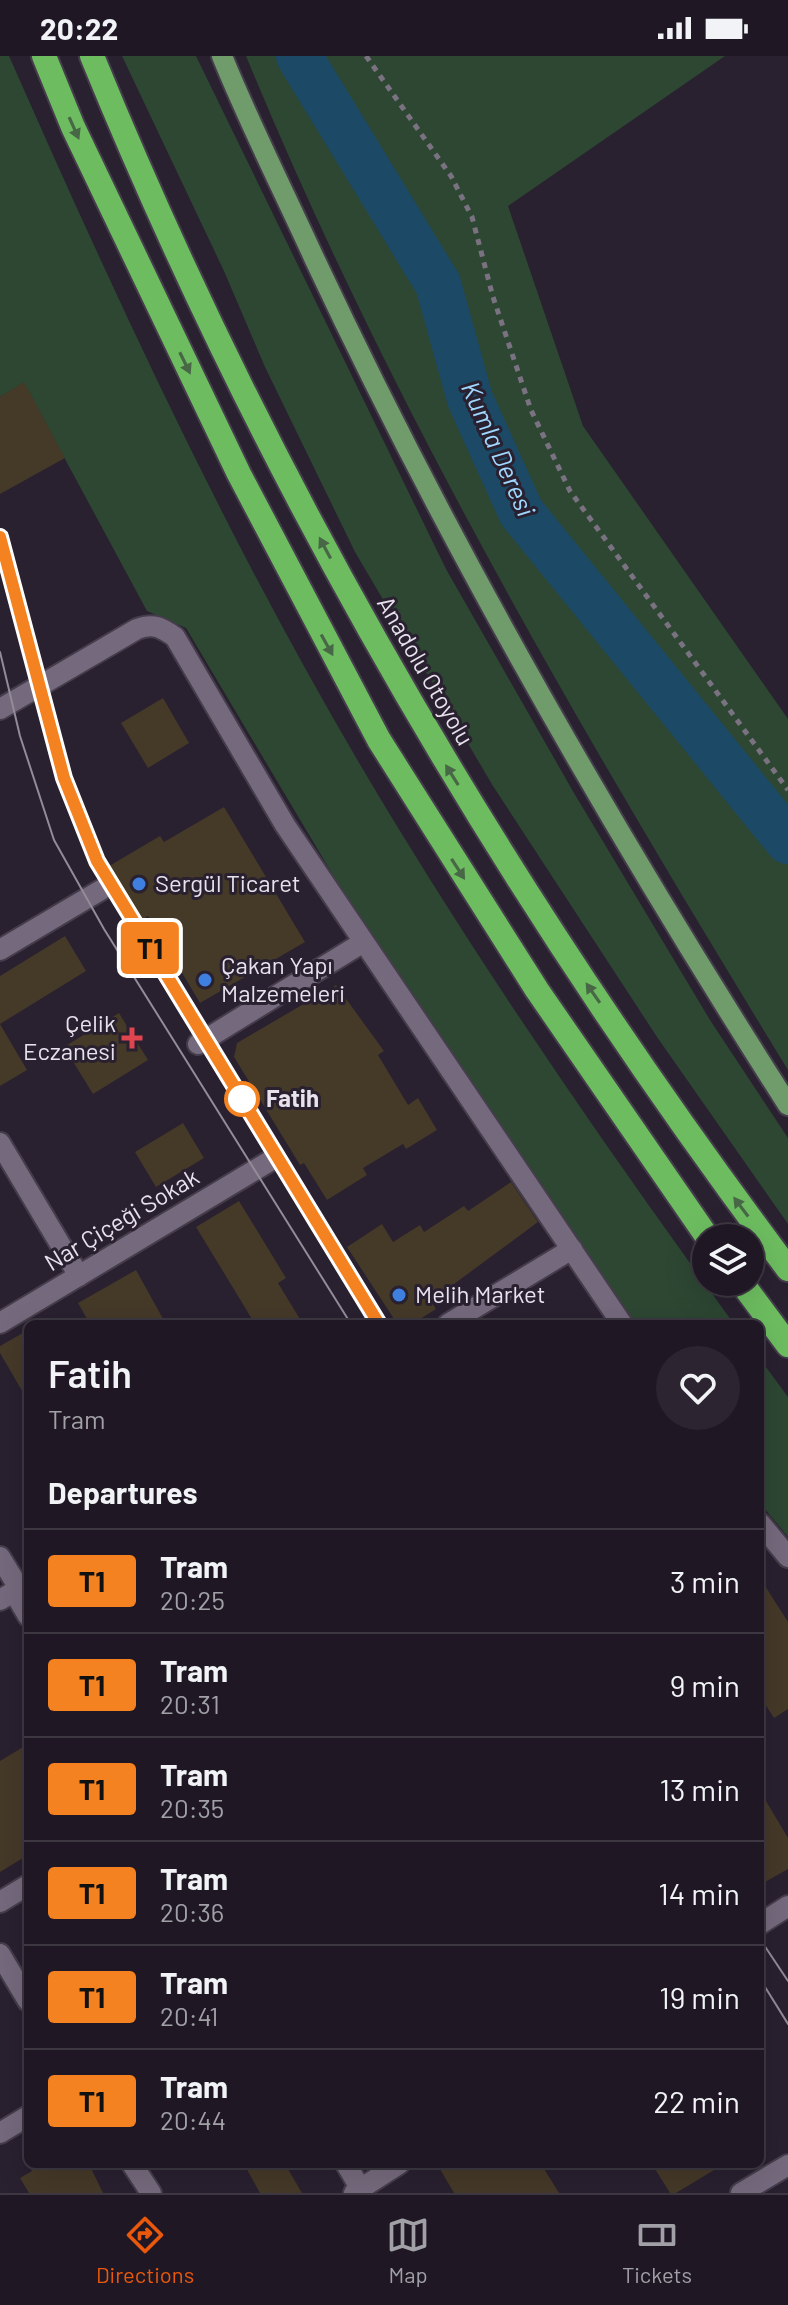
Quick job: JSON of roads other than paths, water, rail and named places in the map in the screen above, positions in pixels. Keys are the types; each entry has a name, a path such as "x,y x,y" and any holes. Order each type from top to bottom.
{"highway":[{"path":"44,56 73,127 239,474 379,740 537,990 698,1224"},
{"name":"Anadolu Otoyolu","path":"92,56 231,363 349,594 420,723 550,932 719,1177 788,1269"},
{"path":"751,1296 788,1345"}],"main road":[{"path":"222,56 340,312 460,553 696,959 788,1105"}],"street":[{"path":"0,709 137,629 149,625 162,627 175,637 285,825 619,1320"},
{"path":"0,950 101,890"},
{"path":"198,1044 362,943"},
{"path":"0,1143 79,1276"},
{"name":"Nar Çiçeği Sokak","path":"0,1323 270,1161"},
{"path":"455,1320 572,1249"},
{"path":"764,1528 788,1557"},
{"path":"0,1557 15,1591"},
{"path":"0,1902 24,1887"},
{"path":"764,1921 788,1906"},
{"path":"0,1954 24,1994"},
{"path":"0,2133 24,2118"},
{"path":"741,2193 788,2165"},
{"path":"135,2168 151,2193"},
{"path":"348,2168 359,2192 393,2168"}],"waterway":[{"name":"Kumla Deresi","path":"299,56 438,284 470,399 521,512 788,841"}],"tram line":[{"path":"0,537 64,778 97,861 377,1320"},
{"name":"T1","path":"0,537 64,778 97,861 377,1320"},
{"path":"0,652 20,736 54,840 104,929 348,1320"},
{"path":"764,1945 788,1981"},
{"path":"764,1985 788,2024"}],"place":[{"name":"Sergül Ticaret","path":"139,884"},
{"name":"Çakan Yapı Malzemeleri","path":"205,980"},
{"name":"Çelik Eczanesi","path":"132,1038"},
{"name":"Fatih","path":"242,1099"},
{"name":"Melih Market","path":"399,1295"}]}
